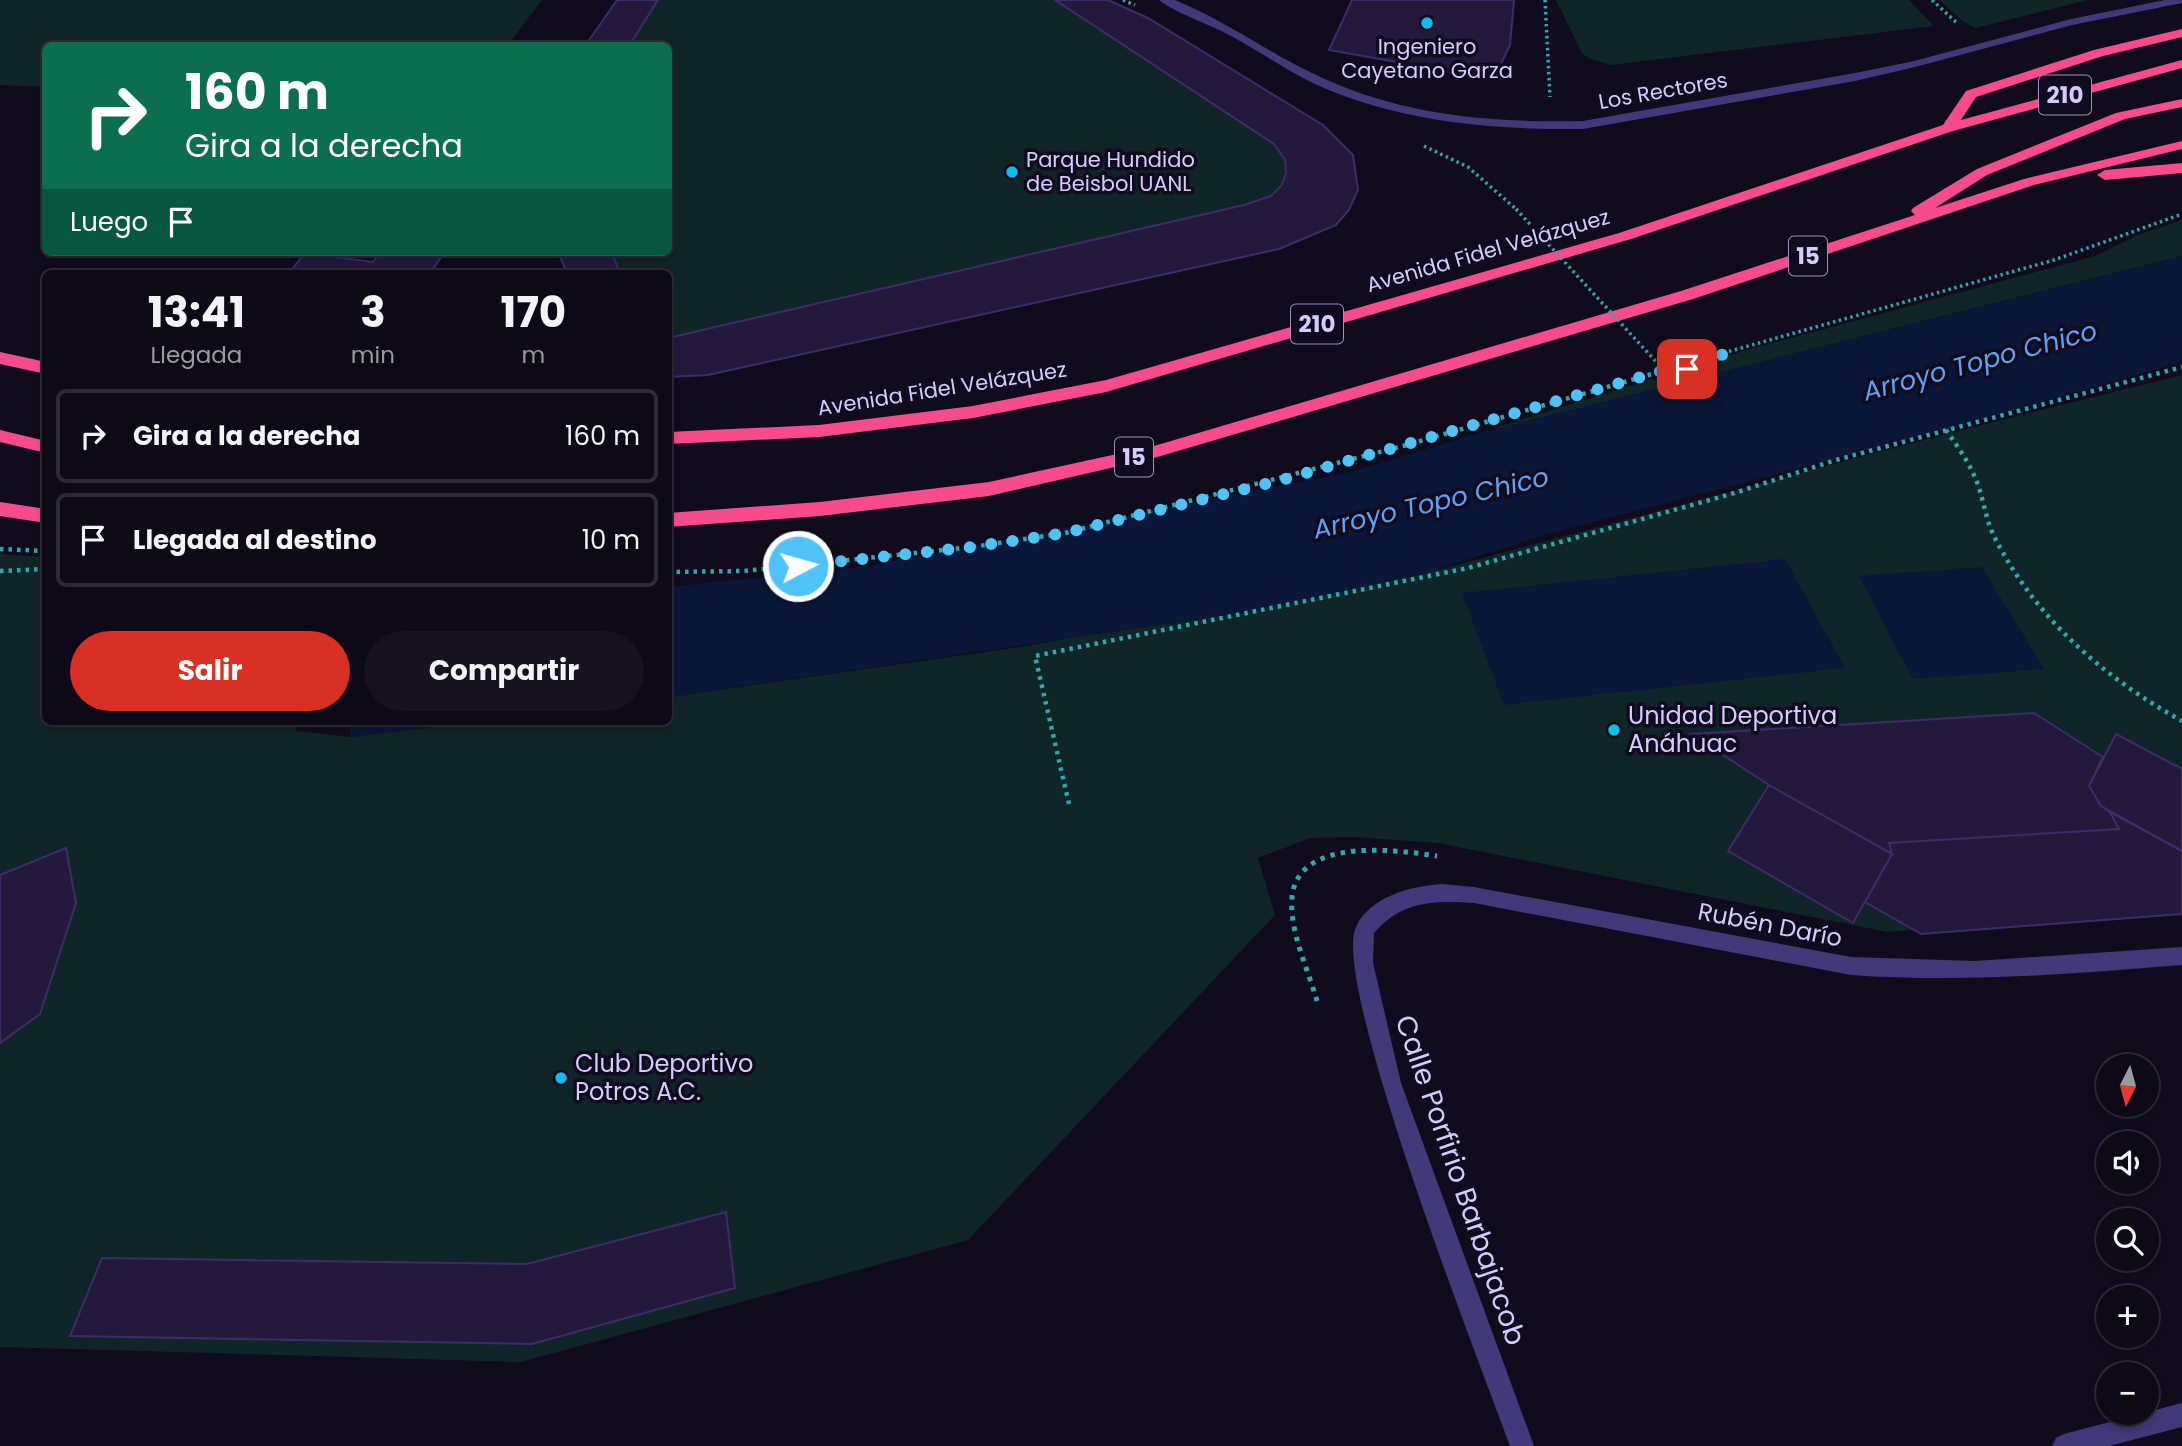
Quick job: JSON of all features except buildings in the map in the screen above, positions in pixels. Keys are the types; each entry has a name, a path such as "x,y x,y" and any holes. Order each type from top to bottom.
{"highway":[{"path":"1948,128 1971,94 2099,53 2182,33"},
{"name":"Avenida Fidel Velázquez","path":"672,438 819,431 972,412 1106,386 1625,236 1948,128 2182,64"},
{"path":"1890,229 1982,172 2121,116 2182,103"},
{"path":"2029,182 2182,145"},
{"path":"2029,182 2182,168"},
{"name":"15","path":"672,520 820,509 989,489 1154,453 1687,295 2029,182"},
{"path":"0,358 42,367"},
{"path":"0,436 42,446"},
{"path":"0,509 42,515"}],"street":[{"name":"Los Rectores","path":"1166,0 1238,35 1322,83 1415,113 1522,124 1583,124 1856,77 2071,22 2182,0"},
{"name":"Rubén Darío","path":"1364,930 1374,916 1388,904 1426,893 1450,892 1852,966 1913,972 1982,972 2182,957"},
{"name":"Calle Porfirio Barbajacob","path":"1364,930 1363,963 1391,1083 1522,1446"},
{"path":"2064,1446 2182,1415"}],"path":[{"path":"1415,113 1409,139 1468,167 1516,209 1668,375 1725,357 1721,354"},
{"path":"672,572 744,571 798,566 972,547 1065,533 1278,481 2054,260 2182,214"},
{"path":"1069,804 1035,656 1468,568 1731,494 1836,460 2182,367"},
{"path":"1946,430 1975,476 1993,535 2060,630 2086,656 2131,692 2182,721"},
{"path":"0,548 42,551"},
{"path":"0,571 42,569"}],"green space":[{"path":"0,0 542,0 510,42 42,42 42,87 0,85"},
{"name":"Parque Hundido de Beisbol UANL","path":"617,0 1108,0 1148,18 1323,125 1353,155 1358,190 1349,210 1336,225 1279,249 708,375 672,377 672,270 566,270 560,256 672,256 672,42 587,42"},
{"path":"1556,0 1909,0 1934,26 1611,65 1590,59 1582,53"},
{"path":"1939,0 2088,0 1976,28 1964,22"},
{"path":"2182,220 2182,256 1472,435 1746,350 2095,256 2138,235"},
{"name":"Club Deportivo Potros A.C.","path":"2182,375 2182,909 1888,932 1438,843 1355,837 1310,838 1258,858 1275,915 968,1240 521,1362 0,1347 0,554 42,557 42,725 297,725 296,731 350,737 449,725 672,725 672,697 1026,646 1427,573 1965,429"}],"water":[{"name":"Arroyo Topo Chico","path":"2182,256 2182,362 1946,430 1547,534 1427,573 1250,612 672,697 672,587 869,566 1351,472 1472,435"},
{"path":"1785,559 1845,668 1504,705 1462,593"},
{"path":"1982,567 2044,669 1913,679 1859,576"},
{"path":"351,725 449,725 350,737"}],"place":[{"name":"Ingeniero Cayetano Garza","path":"1427,23"},
{"name":"Parque Hundido de Beisbol UANL","path":"1012,172"},
{"name":"Unidad Deportiva Anáhuac","path":"1614,730"},
{"name":"Club Deportivo Potros A.C.","path":"561,1078"}],"route":[{"path":"798,566 972,547 1065,533 1278,481 1721,354 1725,357 1687,369"}]}
